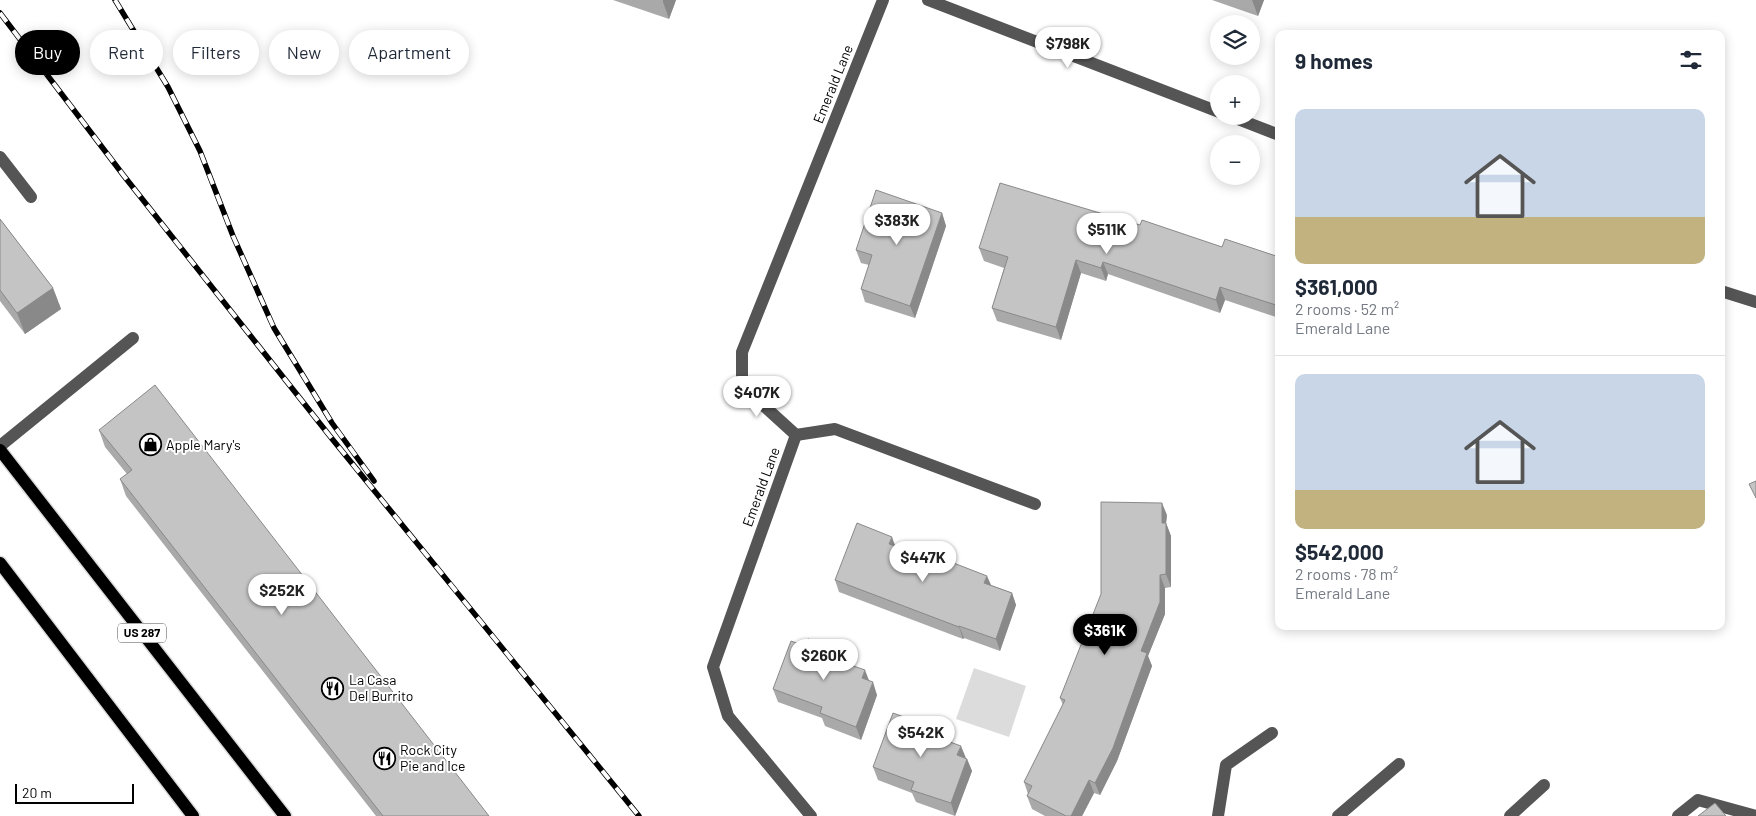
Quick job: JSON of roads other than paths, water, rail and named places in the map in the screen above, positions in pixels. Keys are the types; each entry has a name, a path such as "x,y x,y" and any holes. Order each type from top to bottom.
{"main road":[{"name":"US 287","path":"0,450 285,816"},
{"path":"0,563 193,816"}],"street":[{"name":"Emerald Lane","path":"810,816 728,716 713,667 796,435 742,386 742,352 883,0"},
{"path":"928,0 1210,109"},
{"path":"1253,125 1275,133"},
{"path":"0,156 31,197"},
{"path":"1725,292 1756,302"},
{"path":"0,446 133,338"},
{"path":"796,435 836,428 1035,504"},
{"path":"1218,816 1226,766 1272,733"},
{"path":"1338,816 1399,764"},
{"path":"1510,816 1544,785"},
{"path":"1678,816 1698,800 1756,816"}],"railway":[{"path":"115,0 168,87 200,151 233,236 274,328 332,423 374,481"},
{"path":"0,13 124,176 333,440 639,816"}],"place":[{"name":"Apple Mary's","path":"150,445"},
{"name":"La Casa Del Burrito","path":"333,688"},
{"name":"Rock City Pie and Ice","path":"384,758"}]}
